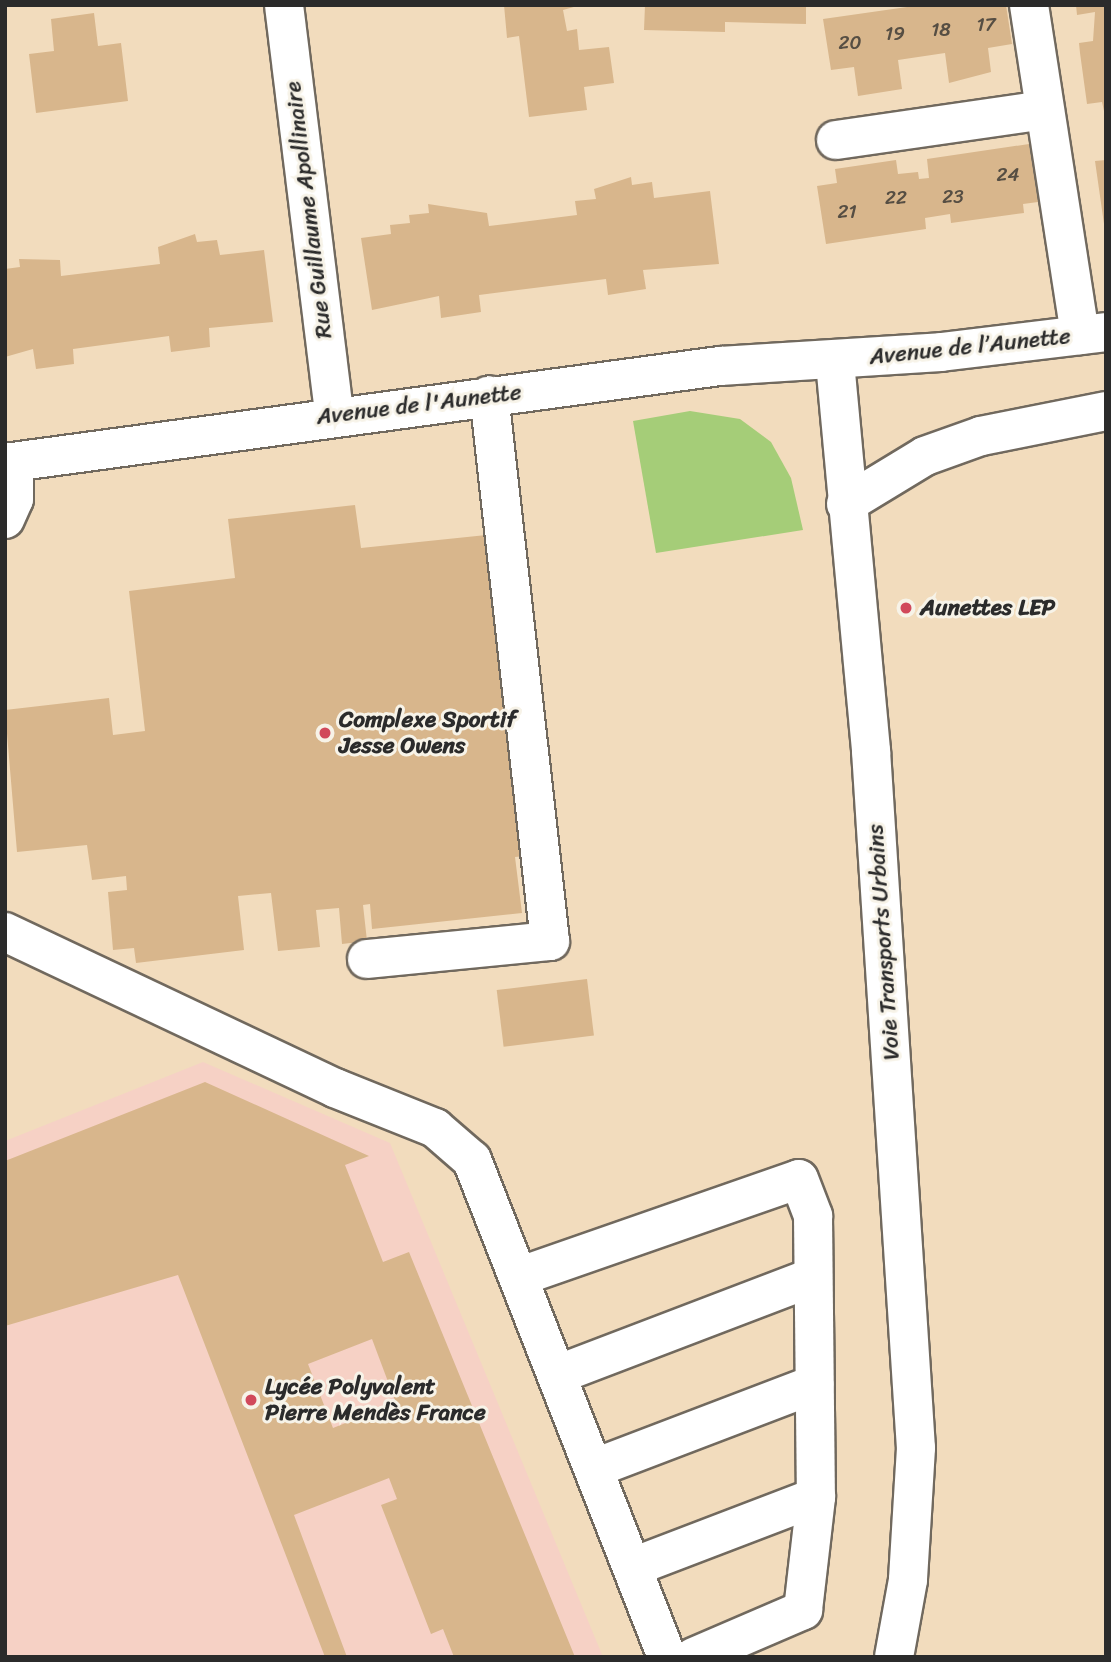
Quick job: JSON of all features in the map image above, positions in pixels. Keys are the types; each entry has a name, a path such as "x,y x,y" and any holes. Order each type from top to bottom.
{"street":[{"name":"Rue Guillaume Apollinaire","path":"284,5 334,415"},
{"path":"1029,5 1044,110 1093,334"},
{"path":"836,140 1044,110"},
{"name":"Avenue de l’Aunette","path":"835,362 1093,334"},
{"name":"Avenue de l'Aunette","path":"9,463 334,415 720,366 835,362"},
{"name":"Voie Transports Urbains","path":"835,362 846,504 871,751 916,1448 908,1580 894,1657"},
{"path":"367,960 550,940 489,395"},
{"path":"846,504 925,456 981,436 1106,411"},
{"path":"5,519 14,499 9,463"},
{"path":"5,932 335,1088 435,1128 472,1160 521,1276 667,1657"},
{"path":"521,1276 799,1179 813,1216 815,1384 816,1497 803,1611 694,1657"},
{"path":"559,1374 813,1277"},
{"path":"595,1468 815,1384"},
{"path":"633,1567 816,1497"}],"shaded area":[{"name":"Lycée Polyvalent Pierre Mendès France","path":"203,1062 390,1143 603,1657 5,1657 5,1141"}],"green space":[{"path":"690,411 740,419 771,442 791,478 803,530 656,553 633,421"}],"building":[{"path":"504,5 581,5 563,10 567,31 577,29 579,50 609,47 614,83 584,87 587,110 529,117 519,36 507,38"},
{"path":"645,5 806,5 806,24 725,22 725,32 644,30"},
{"path":"921,5 1006,5 1012,44 988,48 991,72 949,83 945,53 898,60 902,89 858,96 854,67 831,70 823,19"},
{"path":"1076,5 1106,5 1106,120 1102,102 1087,104 1080,53 1079,43 1093,41 1095,12 1077,15"},
{"path":"94,13 98,46 121,43 128,101 36,113 29,54 54,51 51,19"},
{"path":"1029,144 1038,202 1023,204 1024,213 951,223 950,214 925,218 926,229 826,244 817,186 837,183 835,169 896,160 898,174 918,172 919,179 929,178 927,159"},
{"path":"1106,160 1106,224 1104,224 1095,161"},
{"path":"631,177 632,185 652,182 654,198 710,191 719,264 643,270 646,289 608,295 606,279 479,295 481,312 441,318 439,296 372,310 361,238 391,234 390,225 410,223 409,215 429,213 428,204 487,213 489,226 577,215 575,201 596,199 594,189"},
{"path":"195,234 197,242 217,240 220,255 264,250 273,322 209,328 210,347 171,352 169,336 73,349 74,364 36,369 33,349 5,357 5,269 20,267 19,259 60,260 61,276 160,264 158,247"},
{"name":"Complexe Sportif Jesse Owens","path":"355,505 361,548 496,534 535,855 515,857 522,913 372,929 370,904 363,905 367,941 342,944 339,908 316,910 320,947 278,951 271,893 238,896 244,950 136,963 134,948 113,950 108,892 127,890 126,876 92,880 87,845 17,852 5,710 109,698 113,735 145,731 129,591 235,578 228,519"},
{"path":"587,979 594,1036 504,1047 497,990"},
{"path":"205,1082 369,1156 345,1165 383,1262 409,1252 575,1657 454,1657 443,1629 431,1634 381,1505 397,1499 389,1478 294,1515 347,1657 325,1657 178,1275 5,1326 5,1161","holes":["372,1339 396,1403 333,1428 308,1364"]}],"place":[{"name":"Aunettes LEP","path":"906,608"},
{"name":"Complexe Sportif Jesse Owens","path":"325,733"},
{"name":"Lycée Polyvalent Pierre Mendès France","path":"251,1400"}]}
